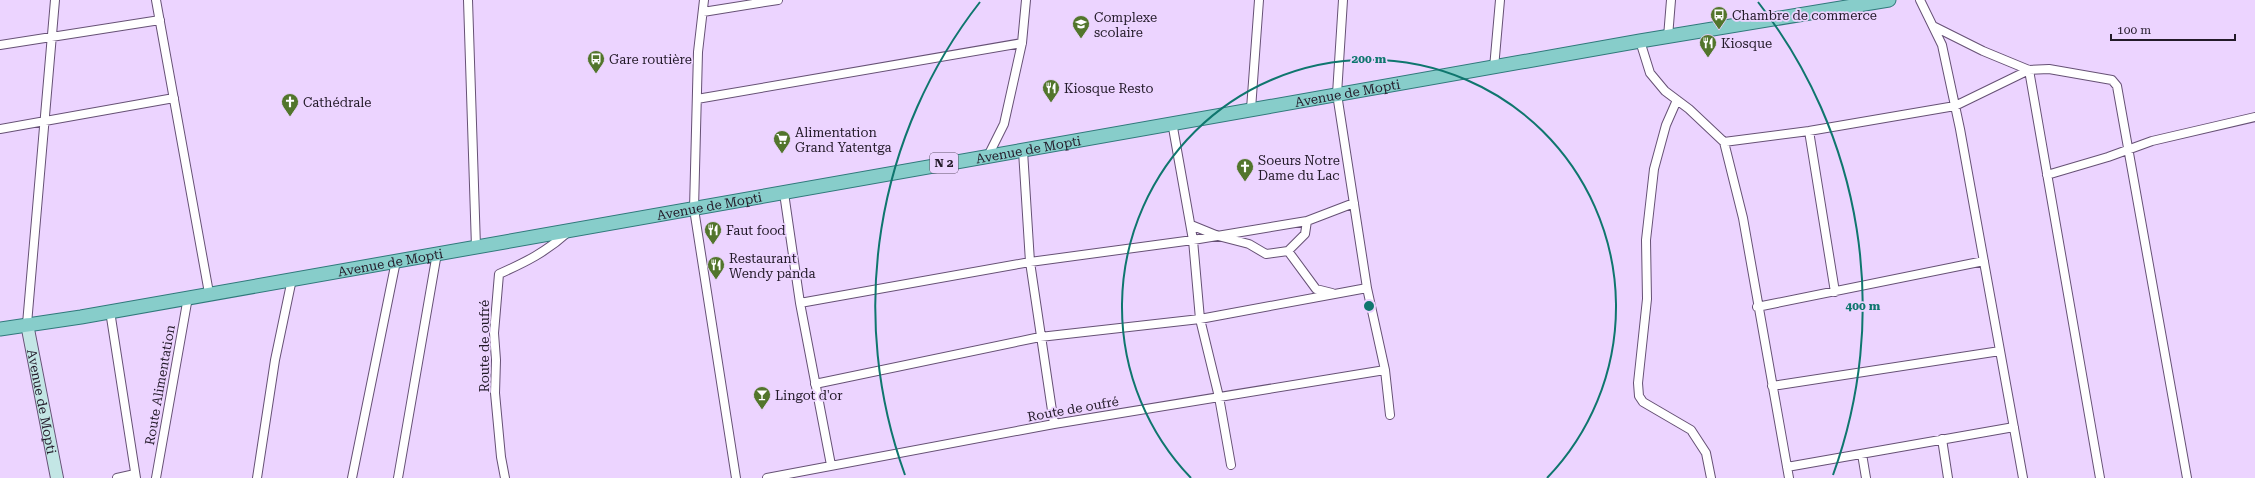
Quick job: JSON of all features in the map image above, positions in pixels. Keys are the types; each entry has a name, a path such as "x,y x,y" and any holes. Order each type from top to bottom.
{"main road":[{"name":"Avenue de Mopti","path":"0,329 694,209 905,170 1022,151 1172,122 1494,68 1640,41 1889,0"}],"street":[{"path":"27,324 46,121 55,0"},
{"path":"156,0 209,293"},
{"path":"468,0 476,247"},
{"path":"704,0 698,52 694,209 736,478"},
{"path":"703,12 778,0"},
{"path":"988,156 1004,124 1022,43 1026,0"},
{"path":"1251,109 1259,0"},
{"path":"1343,0 1337,94 1367,288 1385,370 1390,415"},
{"path":"1494,68 1500,0"},
{"path":"1668,37 1671,0"},
{"path":"1920,0 1942,45 1984,261 2023,478"},
{"path":"0,46 160,20"},
{"path":"1932,26 1983,51 2029,70"},
{"path":"1640,41 1650,73 1665,91 1724,142 1743,218 1757,307 1789,478"},
{"path":"697,100 1022,43"},
{"path":"1724,142 1809,131 1955,106 2029,70 2049,69 2112,80 2117,86 2187,478"},
{"path":"2029,70 2046,175 2100,478"},
{"path":"0,128 174,98"},
{"path":"1677,100 1666,125 1654,169 1646,240 1648,299 1638,383 1639,396 1643,402 1691,430 1706,453 1711,478"},
{"path":"2046,175 2128,150 2152,141 2255,117"},
{"path":"1172,122 1191,225 1200,319 1220,397 1231,465"},
{"path":"1809,131 1835,292"},
{"path":"1022,151 1030,262 1054,424"},
{"path":"784,193 800,303 831,465"},
{"path":"800,303 1030,262 1193,240 1307,221 1354,203"},
{"path":"1191,225 1218,236 1249,244 1266,254 1288,251 1305,234 1307,221"},
{"name":"Route de oufré","path":"505,478 501,457 495,394 496,360 494,333 499,274 526,262 551,248 570,230"},
{"path":"1288,251 1316,289 1336,294"},
{"path":"398,478 437,253"},
{"path":"352,478 396,261"},
{"path":"1757,307 1984,261"},
{"path":"257,478 275,360 292,279"},
{"path":"815,384 1040,337 1200,319 1367,288"},
{"name":"Route Alimentation","path":"156,478 188,297"},
{"path":"110,311 135,476 117,478"},
{"name":"Avenue de Mopti","path":"27,324 57,478"},
{"path":"1772,386 2000,351"},
{"name":"Route de oufré","path":"767,478 1054,424 1385,370"},
{"path":"1787,467 2014,426"},
{"path":"1942,440 1948,478"},
{"path":"1862,454 1866,478"}],"place":[{"name":"Chambre de commerce","path":"1719,30"},
{"name":"Complexe scolaire","path":"1081,39"},
{"name":"Kiosque","path":"1708,58"},
{"name":"Gare routière","path":"596,74"},
{"name":"Kiosque Resto","path":"1051,103"},
{"name":"Cathédrale","path":"290,117"},
{"name":"Alimentation Grand Yatentga","path":"782,154"},
{"name":"Soeurs Notre Dame du Lac","path":"1245,182"},
{"name":"Faut food","path":"713,245"},
{"name":"Restaurant Wendy panda","path":"716,280"},
{"name":"Lingot d'or","path":"762,410"}]}
